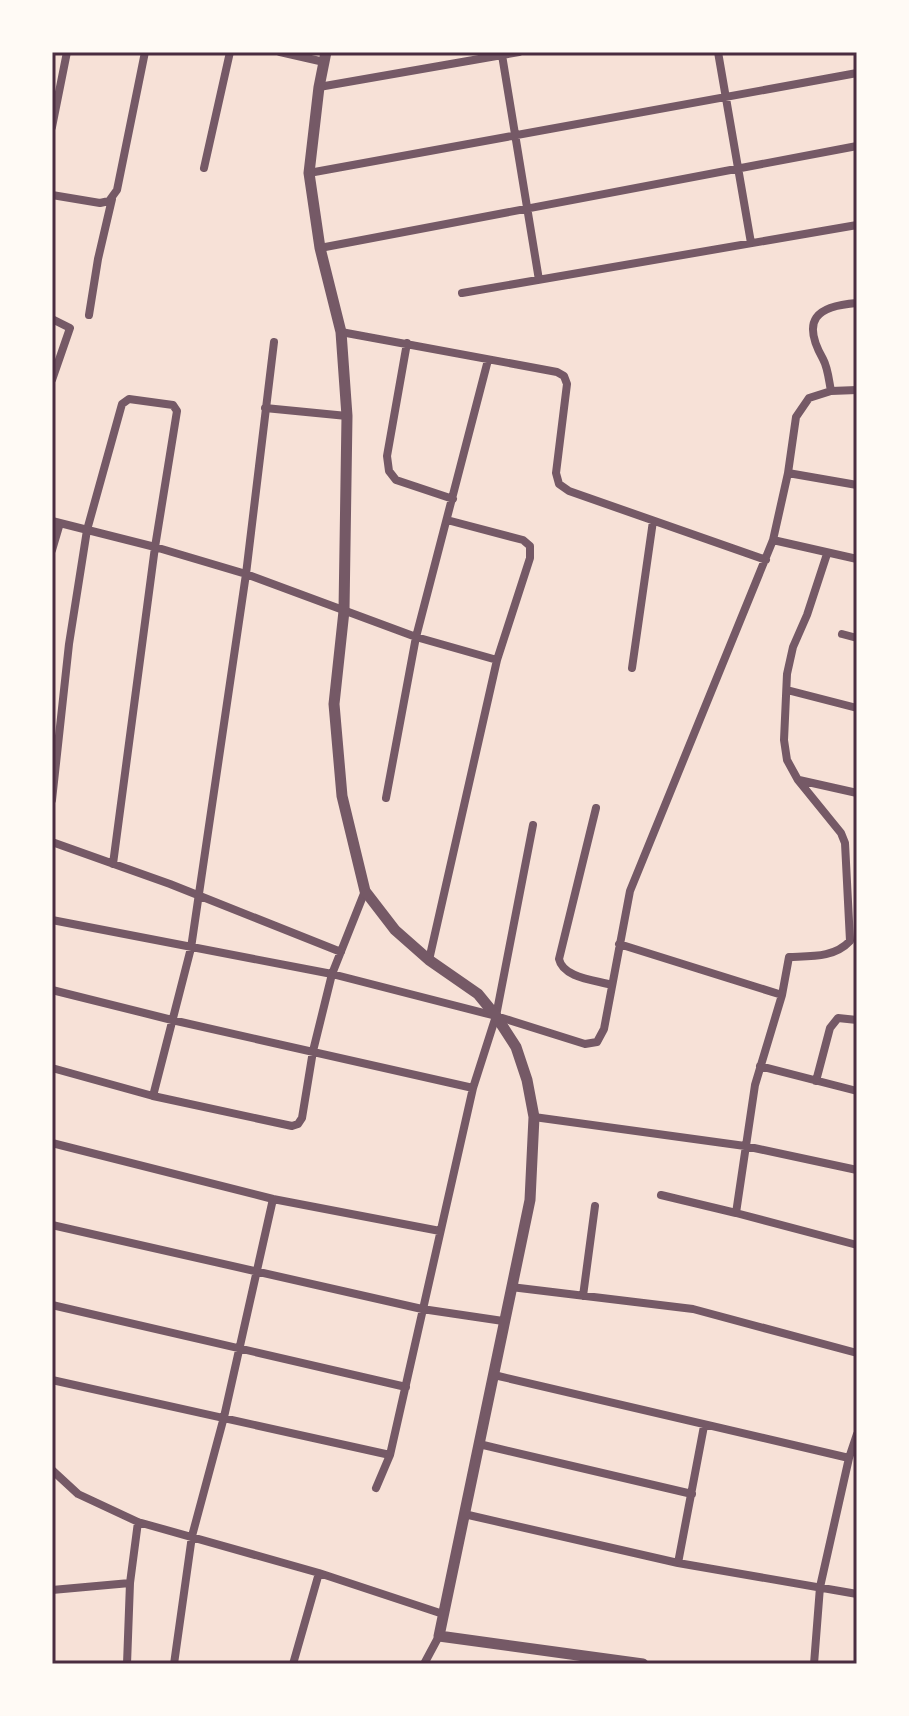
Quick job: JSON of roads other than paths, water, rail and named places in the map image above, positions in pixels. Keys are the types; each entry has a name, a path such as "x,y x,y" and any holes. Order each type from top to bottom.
{"street":[{"path":"52,127 67,52"},
{"path":"52,195 100,203 109,201 117,190 145,52"},
{"path":"204,168 230,52"},
{"path":"280,52 325,57 309,173 320,248 341,332 347,416 344,611 334,704 342,796 365,891 395,930 429,960 478,994 496,1016 516,1047 527,1080 534,1117 530,1200 439,1636 424,1664"},
{"path":"319,87 519,52"},
{"path":"718,52 751,243"},
{"path":"502,55 539,280"},
{"path":"309,173 857,73"},
{"path":"320,248 857,146"},
{"path":"89,315 113,196"},
{"path":"462,293 857,225"},
{"path":"831,391 823,360 816,351 812,328 822,309 857,303"},
{"path":"52,319 70,328 52,380"},
{"path":"341,332 557,372 564,376 567,384 556,473 559,484 569,491 766,560"},
{"path":"153,1096 191,948 246,574 274,342"},
{"path":"407,343 387,456 389,471 396,480 453,499"},
{"path":"386,798 416,637 488,360"},
{"path":"52,920 332,974 496,1016 585,1044 597,1042 604,1029 630,891 773,540 788,473 796,417 809,398 831,391 857,390"},
{"path":"52,800 69,644 87,530 125,400 173,405 177,411 155,547 113,864"},
{"path":"265,408 347,416"},
{"path":"788,473 857,485"},
{"path":"429,960 497,660 530,558 530,546 523,540 447,520"},
{"path":"632,668 653,521"},
{"path":"52,550 56,522 246,574 416,637 497,660"},
{"path":"773,540 857,559"},
{"path":"736,1213 760,1066 782,995 789,957 831,954 850,941 845,843 841,833 798,780 787,760 784,740 793,647 827,554"},
{"path":"842,634 857,638"},
{"path":"787,690 857,708"},
{"path":"798,780 857,793"},
{"path":"596,808 559,959 567,972 612,985"},
{"path":"376,1488 390,1455 473,1088 496,1016 533,825"},
{"path":"52,842 341,952"},
{"path":"52,1068 153,1096 292,1126 298,1124 302,1118 313,1051 332,974 365,891"},
{"path":"619,944 782,995"},
{"path":"52,990 473,1088"},
{"path":"816,1081 830,1028 838,1018 857,1020"},
{"path":"760,1066 857,1091"},
{"path":"534,1117 745,1146 857,1170"},
{"path":"52,1143 273,1199 440,1231"},
{"path":"661,1195 857,1245"},
{"path":"174,1664 192,1536 224,1417 273,1199"},
{"path":"583,1296 595,1206"},
{"path":"52,1225 422,1309 503,1321"},
{"path":"511,1287 693,1309 857,1353"},
{"path":"52,1305 406,1387"},
{"path":"494,1375 849,1458"},
{"path":"52,1380 390,1455"},
{"path":"678,1563 704,1426"},
{"path":"814,1664 820,1587 857,1434"},
{"path":"479,1444 692,1494"},
{"path":"52,1470 78,1494 138,1522 319,1573 443,1614"},
{"path":"464,1514 678,1563 857,1594"},
{"path":"127,1664 130,1583 138,1522"},
{"path":"293,1664 319,1573"},
{"path":"52,1590 130,1583"},
{"path":"439,1636 583,1660 643,1664"}]}
